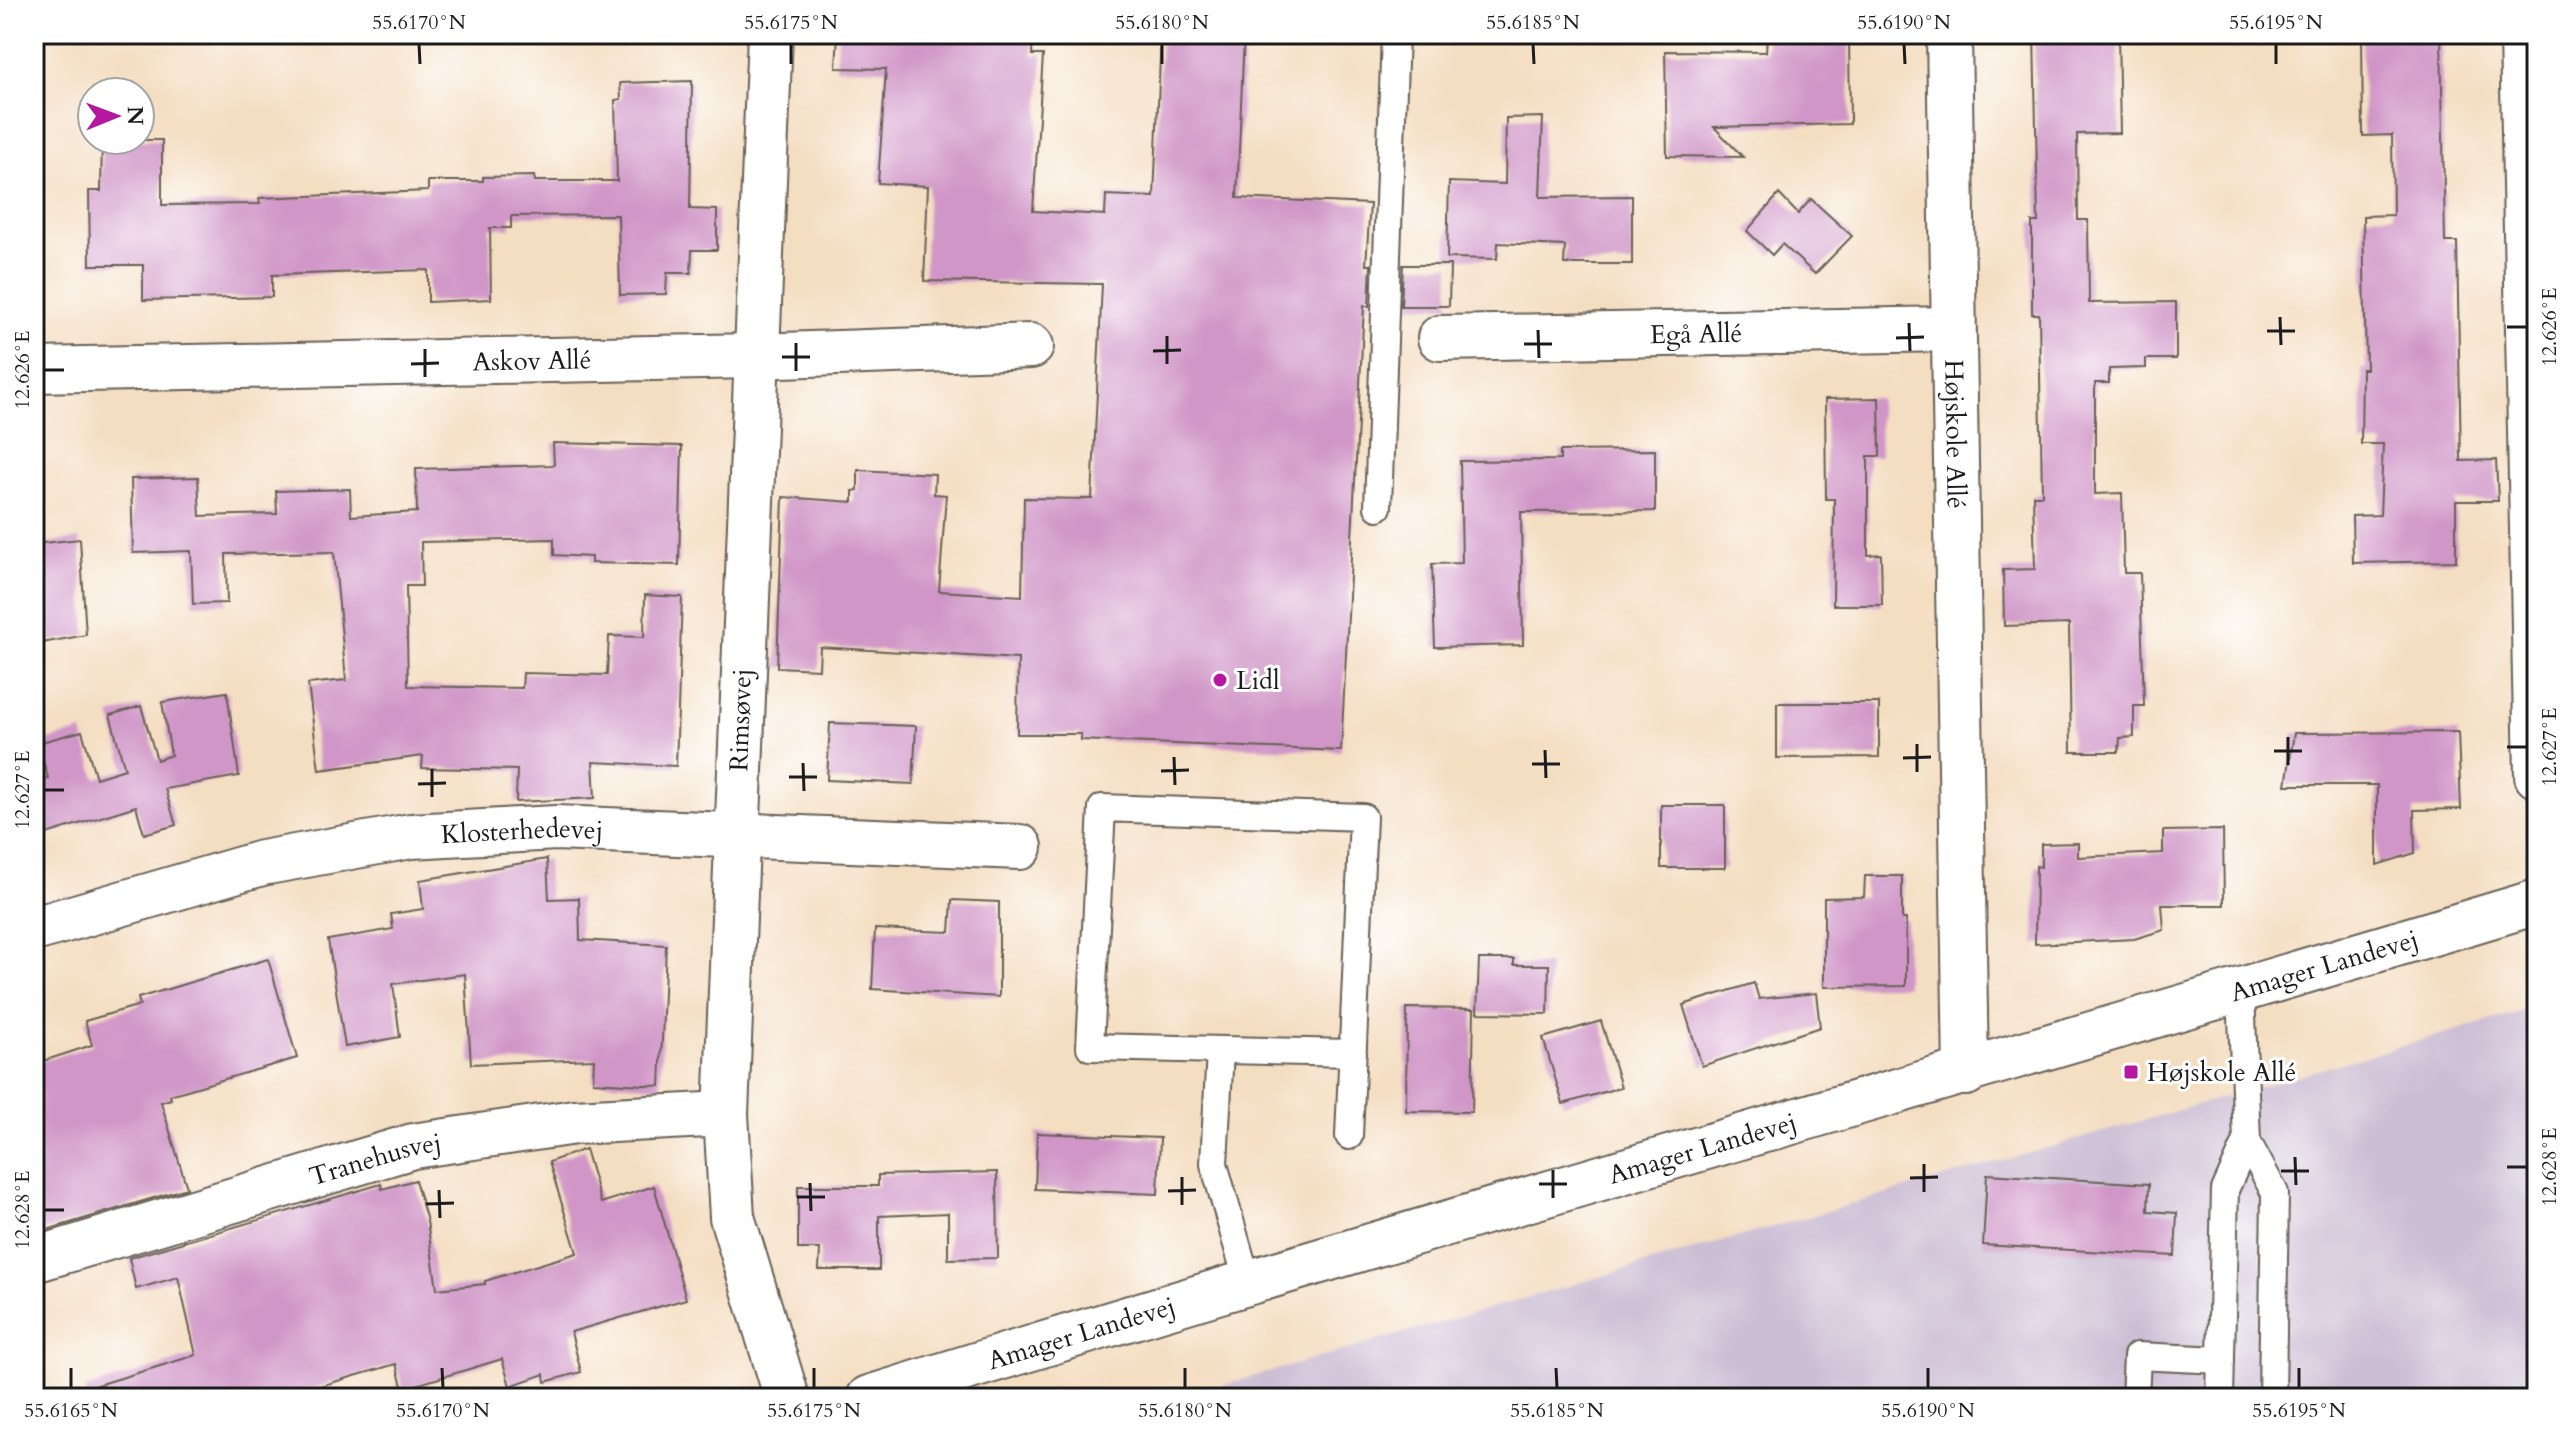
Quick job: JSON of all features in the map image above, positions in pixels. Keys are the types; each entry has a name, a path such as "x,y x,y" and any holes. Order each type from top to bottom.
{"street":[{"name":"Rimsøvej","path":"770,34 754,356 726,1114 732,1217 787,1398"},
{"name":"Højskole Allé","path":"1949,34 1966,1073"},
{"path":"2522,34 2537,776"},
{"name":"Egå Allé","path":"1440,338 1952,329"},
{"name":"Askov Allé","path":"34,370 754,356 1031,346"},
{"name":"Klosterhedevej","path":"34,929 262,863 411,836 556,828 735,832 1020,847"},
{"name":"Amager Landevej","path":"869,1398 1247,1280 1966,1073 2537,902"},
{"name":"Tranehusvej","path":"34,1260 413,1146 575,1122 726,1114"}],"lane":[{"path":"1378,507 1395,34"},
{"path":"1349,1136 1353,1053 1363,817 1102,808 1090,1047 1353,1053"},
{"path":"2241,991 2247,1141 2275,1193 2272,1398"},
{"path":"1220,1050 1214,1164 1247,1280"},
{"path":"2220,1398 2225,1190 2247,1141"},
{"path":"2135,1398 2137,1356 2221,1360"}],"shaded area":[{"path":"2537,1007 2537,1398 1179,1398"}],"building":[{"path":"838,34 1033,34 1032,55 1043,55 1033,211 1105,215 1106,195 1154,197 1161,34 1244,34 1237,198 1370,204 1366,265 1371,265 1369,306 1364,306 1341,751 1081,740 1081,734 1017,734 1018,659 820,647 819,669 777,667 783,497 853,502 853,491 858,490 858,470 935,474 934,494 946,495 939,591 1022,596 1024,498 1092,499 1102,284 924,281 928,186 878,183 886,69 836,68"},
{"path":"2034,34 2118,34 2120,133 2077,134 2078,220 2088,220 2089,303 2176,302 2176,359 2146,359 2146,368 2109,369 2109,383 2095,383 2095,494 2122,493 2124,573 2140,573 2144,706 2134,706 2134,737 2120,738 2119,752 2071,752 2069,624 2004,626 2003,570 2035,569 2033,495 2042,495 2039,314 2032,314 2032,222 2038,222"},
{"path":"2362,34 2441,34 2445,242 2457,242 2461,461 2496,460 2498,501 2456,501 2456,561 2353,563 2352,516 2380,515 2383,444 2361,444 2362,369 2366,369 2363,216 2393,215 2392,135 2363,136"},
{"path":"1767,35 1849,35 1850,124 1714,127 1743,157 1667,156 1665,51 1766,52"},
{"path":"692,81 690,209 717,210 717,250 692,250 691,273 667,273 666,294 620,295 618,215 511,216 511,228 490,228 491,299 428,302 428,270 272,275 272,297 143,300 143,265 90,265 89,191 101,191 102,156 156,156 156,140 162,140 162,205 260,204 259,198 428,191 428,181 483,181 483,177 534,176 535,181 617,181 615,100 621,99 620,83"},
{"path":"1543,117 1540,197 1632,196 1632,264 1564,264 1565,246 1498,243 1497,259 1447,258 1449,182 1505,184 1506,118"},
{"path":"1779,194 1798,214 1811,199 1852,236 1815,274 1782,244 1772,255 1747,231"},
{"path":"1403,265 1450,265 1449,306 1401,306"},
{"path":"1879,398 1880,456 1868,456 1868,555 1881,554 1882,605 1833,605 1834,499 1826,499 1825,399"},
{"path":"553,443 682,446 679,565 591,563 591,557 554,555 554,539 421,542 422,586 406,586 408,686 522,688 523,673 607,675 609,636 644,637 645,595 682,597 676,766 593,762 595,798 516,802 517,770 422,768 423,756 319,770 308,684 346,680 334,552 226,554 227,603 193,604 191,551 133,553 131,479 198,477 200,516 277,514 276,491 350,489 351,516 417,512 416,469 554,465"},
{"path":"1655,450 1655,511 1521,512 1523,645 1435,647 1432,564 1462,563 1460,461 1560,460 1560,451"},
{"path":"80,539 86,635 42,643 34,595 34,544"},
{"path":"227,692 239,776 165,789 176,825 144,834 136,806 34,838 34,782 48,778 38,743 82,731 96,778 125,769 110,715 141,706 157,760 171,755 162,702"},
{"path":"1777,703 1879,703 1879,757 1777,758"},
{"path":"830,723 916,726 913,784 827,780"},
{"path":"2458,732 2461,809 2414,810 2415,853 2377,865 2377,785 2286,785 2294,733"},
{"path":"1661,805 1725,805 1725,868 1661,868"},
{"path":"2223,830 2224,905 2162,905 2164,930 2134,939 2035,944 2036,866 2041,867 2041,844 2078,843 2078,857 2163,853 2163,831"},
{"path":"547,859 549,899 579,898 580,940 666,945 660,1086 593,1082 594,1059 471,1064 465,974 393,984 400,1037 345,1047 328,940 393,929 391,914 423,909 420,880"},
{"path":"1865,876 1902,876 1902,919 1906,919 1906,986 1824,987 1824,898 1864,897"},
{"path":"952,900 999,902 999,997 872,989 875,929 950,932"},
{"path":"268,959 297,1058 170,1095 171,1099 161,1102 187,1188 40,1232 34,1213 34,1064 92,1045 85,1021 140,1005 138,998"},
{"path":"1479,959 1514,959 1514,965 1549,965 1548,1014 1477,1013"},
{"path":"1754,983 1759,999 1816,993 1820,1027 1702,1066 1683,1005"},
{"path":"1407,1008 1474,1009 1472,1112 1406,1111"},
{"path":"1601,1021 1621,1087 1563,1104 1543,1038"},
{"path":"1037,1133 1160,1138 1158,1194 1035,1189"},
{"path":"585,1149 601,1203 654,1186 686,1299 571,1332 581,1372 545,1382 544,1374 510,1386 502,1359 403,1389 396,1364 279,1398 87,1398 85,1389 196,1355 178,1277 136,1289 129,1258 381,1184 382,1189 415,1180 427,1221 437,1289 485,1284 485,1281 577,1253 549,1162"},
{"path":"997,1172 998,1258 948,1259 948,1213 879,1216 879,1270 819,1270 820,1249 798,1249 798,1186 878,1186 878,1175"},
{"path":"1987,1174 2149,1184 2148,1211 2177,1213 2175,1256 1983,1245"}],"place":[{"name":"Lidl","path":"1220,680"},
{"name":"Højskole Allé","path":"2131,1072"}]}
